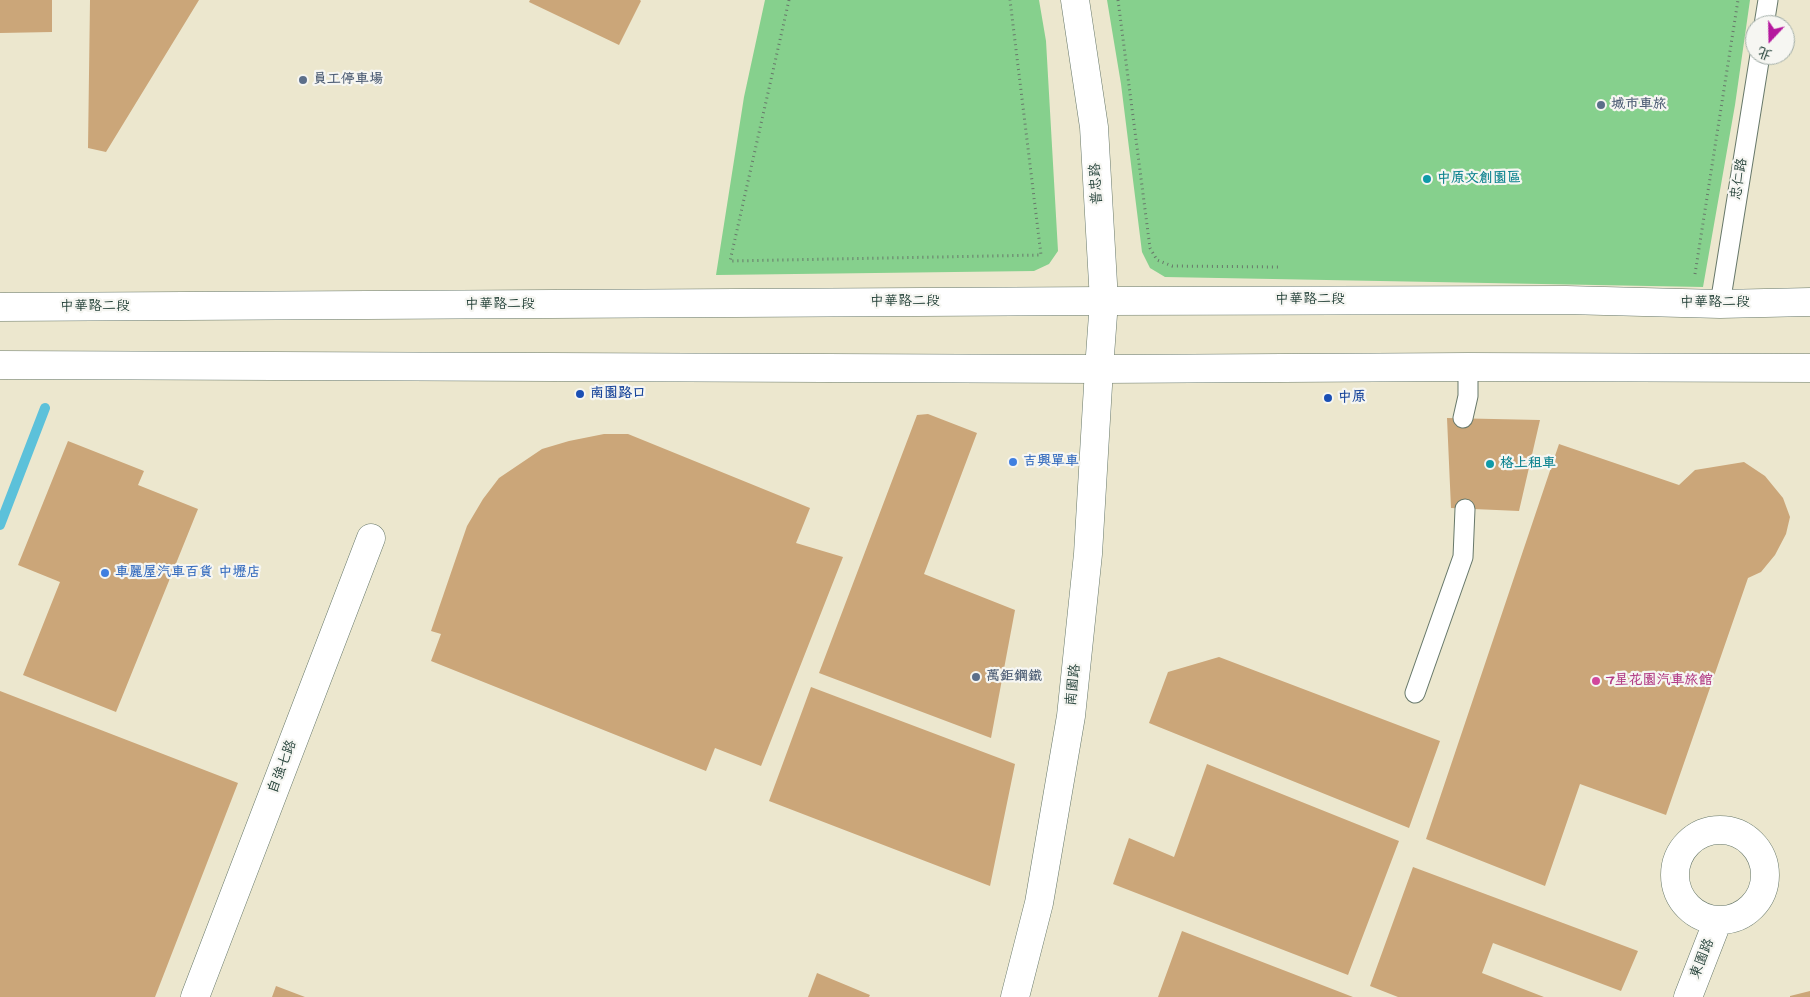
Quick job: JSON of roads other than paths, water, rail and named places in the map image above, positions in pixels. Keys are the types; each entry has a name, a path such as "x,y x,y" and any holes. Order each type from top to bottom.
{"main road":[{"name":"普忠路","path":"1075,0 1094,126 1104,301 1099,369"},
{"name":"中華路二段","path":"0,307 1104,301 1566,300 1720,304 1810,302"},
{"path":"0,365 1099,369 1810,368"},
{"name":"南園路","path":"1015,997 1040,903 1071,716 1088,554 1099,369"},
{"name":"自強七路","path":"195,997 371,538"},
{"name":"東園路","path":"1688,997 1718,920"}],"lane":[{"path":"1766,15 1768,0"},
{"name":"忠仁路","path":"1720,304 1758,65"},
{"path":"1463,418 1468,396 1468,367"},
{"path":"1415,693 1462,557 1465,509"}],"waterway":[{"path":"0,525 45,408"}],"place":[{"name":"員工停車場","path":"303,80"},
{"name":"城市車旅","path":"1601,105"},
{"name":"中原文創園區","path":"1427,179"},
{"name":"南園路口","path":"580,394"},
{"name":"中原","path":"1328,398"},
{"name":"吉興單車","path":"1013,462"},
{"name":"格上租車","path":"1490,464"},
{"name":"車麗屋汽車百貨 中壢店","path":"105,573"},
{"name":"萬鉅鋼鐵","path":"976,677"},
{"name":"7星花園汽車旅館","path":"1596,681"}]}
